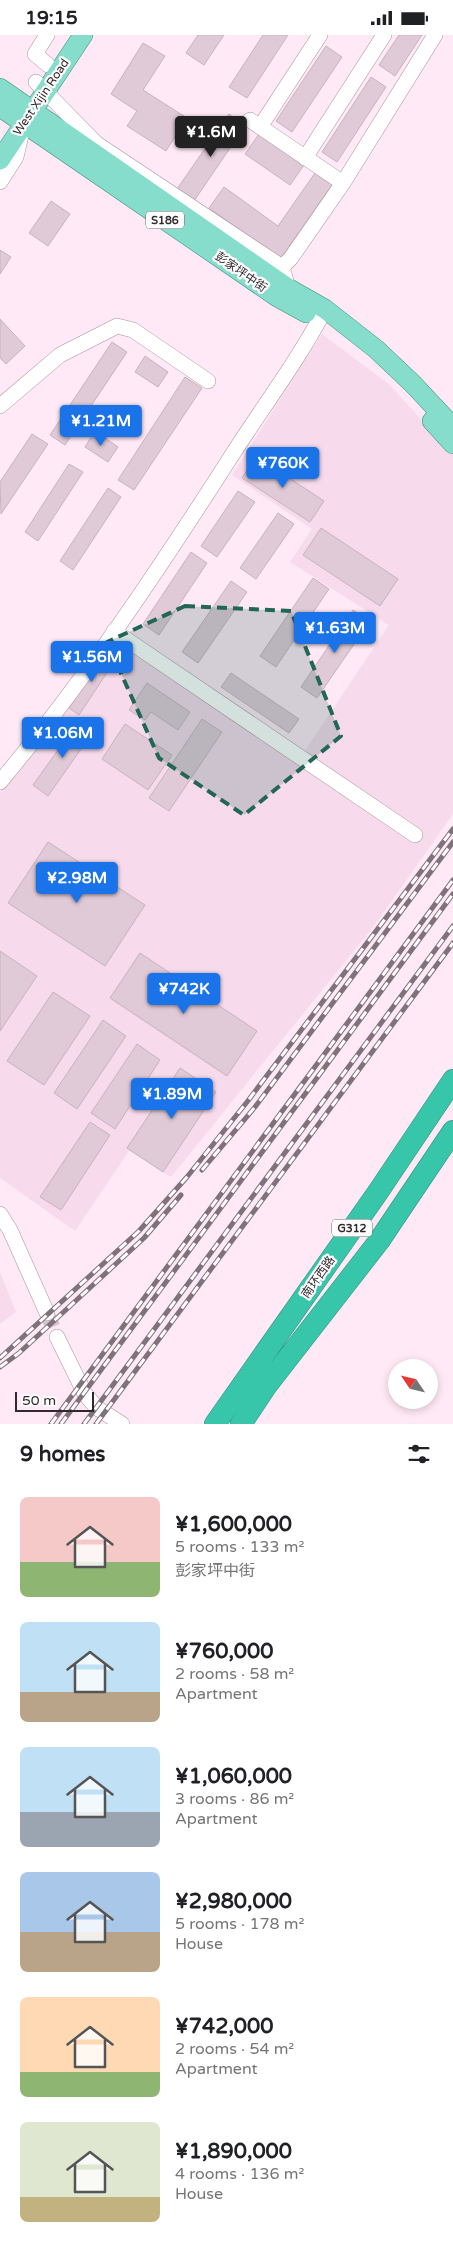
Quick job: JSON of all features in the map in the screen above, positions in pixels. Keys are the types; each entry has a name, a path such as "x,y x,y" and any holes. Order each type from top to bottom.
{"highway":[{"name":"南环西路","path":"240,1424 258,1379 453,1079"},
{"name":"南环西路","path":"215,1424 258,1379 379,1241 453,1131"}],"main road":[{"name":"West Xijin Road","path":"42,86 48,65 68,35"},
{"name":"West Xijin Road","path":"0,138 18,112 42,86 83,35"},
{"path":"0,88 18,112"},
{"name":"West Xijin Road","path":"0,160 18,112"},
{"name":"彭家坪中街","path":"18,112 288,288 395,366 453,427"},
{"name":"彭家坪中街","path":"18,112 276,297 322,314 387,375 453,444"}],"street":[{"path":"47,35 34,54 48,65"},
{"path":"320,35 255,124 343,183"},
{"path":"305,157 384,35"},
{"path":"282,267 291,258 343,183 435,35"},
{"path":"42,86 97,144 282,267 288,288"},
{"path":"0,181 16,157 18,112"},
{"path":"0,783 26,751 114,631 188,523 322,314"},
{"path":"0,406 60,355 117,326 133,329 208,381"},
{"path":"114,631 415,835"},
{"path":"0,1215 10,1231 47,1313"},
{"path":"57,1337 85,1395 97,1408 122,1424"}],"highlighted area":[{"path":"185,606 291,611 341,736 244,815 159,758 107,642"}],"shaded area":[{"path":"322,334 390,385 453,455 453,814 374,926 171,1177 129,1151 75,1231 0,1178 0,792 20,769 112,637 298,761 389,625 290,562 312,529 232,475"},
{"path":"0,1272 16,1312 0,1324"}],"building":[{"path":"198,35 224,35 204,65 186,53"},
{"path":"263,35 288,35 247,98 229,87"},
{"path":"399,35 422,35 395,76 379,65"},
{"path":"143,43 165,56 143,90 187,118 166,151 127,126 137,111 111,94"},
{"path":"326,46 342,57 292,132 276,121"},
{"path":"371,77 386,87 337,162 322,152"},
{"path":"229,114 245,126 194,201 177,189"},
{"path":"259,134 304,165 290,185 245,154"},
{"path":"315,173 332,185 280,259 209,208 224,187 278,226"},
{"path":"51,201 70,214 48,246 29,233"},
{"path":"0,250 11,257 0,274"},
{"path":"0,319 25,346 6,364 0,358"},
{"path":"112,342 127,352 65,445 50,435"},
{"path":"145,356 168,372 158,387 135,372"},
{"path":"185,377 202,388 134,490 118,480"},
{"path":"95,431 118,447 108,462 85,447"},
{"path":"32,434 48,444 1,514 0,482"},
{"path":"256,456 324,501 310,522 242,478"},
{"path":"69,464 83,472 38,541 25,532"},
{"path":"108,488 121,497 73,570 60,561"},
{"path":"238,491 255,502 217,557 201,546"},
{"path":"278,513 294,524 256,579 240,568"},
{"path":"321,528 398,579 380,606 303,555"},
{"path":"191,552 207,563 159,635 143,624"},
{"path":"313,578 329,589 276,667 260,656"},
{"path":"231,581 247,592 198,663 182,652"},
{"path":"353,610 370,621 317,698 301,687"},
{"path":"106,652 116,659 79,715 69,708"},
{"path":"231,673 299,719 289,733 221,687"},
{"path":"147,683 190,712 178,730 151,712 145,720 129,710"},
{"path":"202,719 222,732 169,811 149,798"},
{"path":"78,722 93,732 48,796 33,785"},
{"path":"125,724 172,755 148,790 102,759"},
{"path":"48,842 145,905 105,966 8,903"},
{"path":"0,951 37,976 0,1031"},
{"path":"140,953 257,1031 227,1076 110,998"},
{"path":"53,992 90,1016 44,1085 7,1061"},
{"path":"103,1020 126,1036 77,1109 54,1093"},
{"path":"137,1044 160,1060 115,1129 91,1113"},
{"path":"180,1068 216,1092 163,1172 127,1148"},
{"path":"90,1122 110,1135 61,1210 40,1197"}],"tunnel":[{"path":"47,1313 57,1337"}],"railway":[{"path":"0,1358 139,1231 187,1177 247,1102 453,829"},
{"path":"202,1170 255,1107 453,842"},
{"path":"51,1424 453,880"},
{"path":"61,1424 453,894"},
{"path":"84,1424 453,926"},
{"path":"96,1424 453,943"},
{"path":"0,1367 19,1353 144,1238 181,1195"}]}
